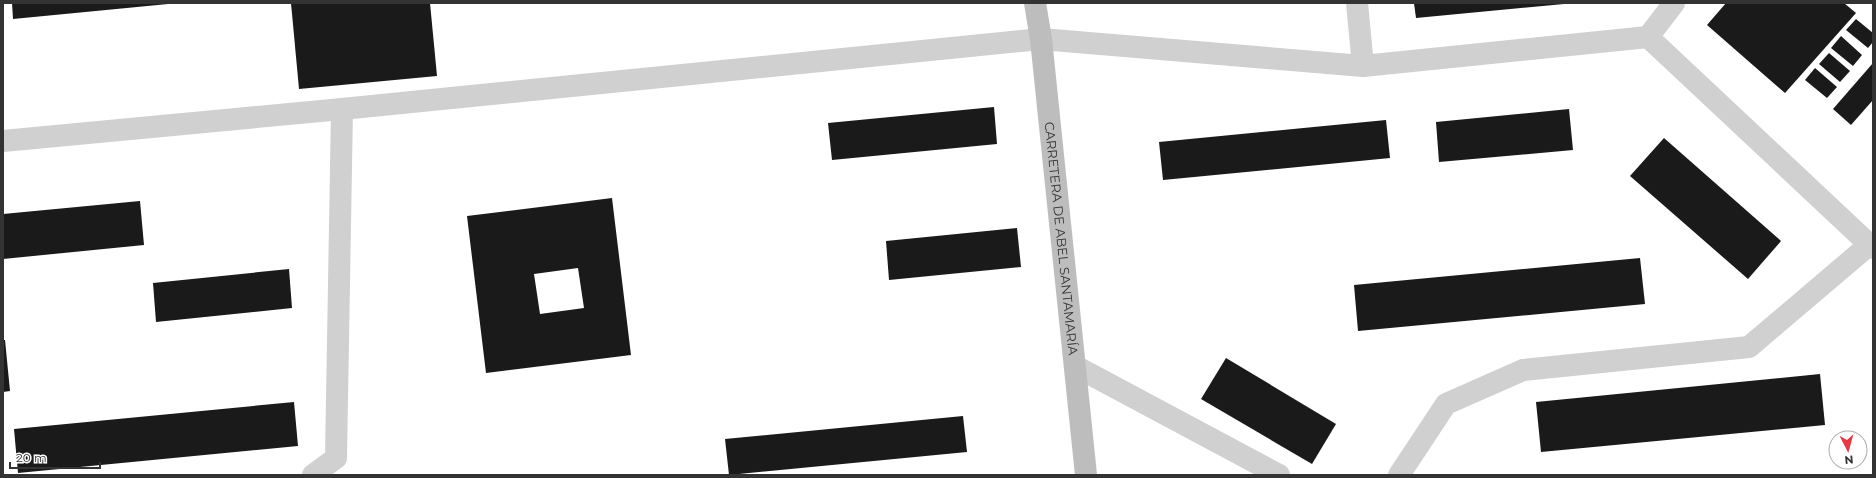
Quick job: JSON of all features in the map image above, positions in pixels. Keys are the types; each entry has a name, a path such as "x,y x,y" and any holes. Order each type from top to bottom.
{"main road":[{"name":"CARRETERA DE ABEL SANTAMARÍA","path":"1035,3 1041,38 1086,475"}],"street":[{"path":"1357,3 1363,66"},
{"path":"3,141 342,109 1041,38 1363,66 1648,37 1674,3"},
{"path":"1399,475 1446,404 1523,370 1749,347 1871,246 1648,37"},
{"path":"314,475 336,458 342,109"},
{"path":"1075,366 1279,475"}],"building":[{"path":"12,3 167,3 168,4 13,19"},
{"path":"291,3 430,3 437,76 299,89"},
{"path":"1414,3 1564,3 1564,4 1416,18"},
{"path":"1726,3 1844,3 1856,13 1785,93 1707,25"},
{"path":"1856,19 1873,33 1873,42 1868,48 1846,30"},
{"path":"1841,36 1862,55 1853,66 1831,48"},
{"path":"1829,53 1850,71 1840,82 1819,64"},
{"path":"1873,63 1873,100 1851,125 1833,109"},
{"path":"1815,68 1837,87 1827,98 1805,80"},
{"path":"994,107 997,144 832,160 828,123"},
{"path":"1569,109 1573,150 1439,162 1436,122"},
{"path":"1386,120 1390,158 1163,180 1159,142"},
{"path":"1664,138 1781,241 1748,279 1630,176"},
{"path":"612,198 631,355 486,373 467,216","holes":["578,268 584,308 540,314 534,274"]},
{"path":"140,201 144,245 3,259 3,214"},
{"path":"1017,228 1021,267 889,280 886,241"},
{"path":"1640,258 1645,304 1358,331 1354,285"},
{"path":"289,269 292,308 156,322 153,283"},
{"path":"3,340 5,340 10,391 3,392"},
{"path":"1226,358 1336,424 1312,464 1201,399"},
{"path":"1820,374 1825,425 1541,452 1536,402"},
{"path":"294,402 298,446 18,473 14,429"},
{"path":"963,416 967,452 729,475 725,439"}]}
